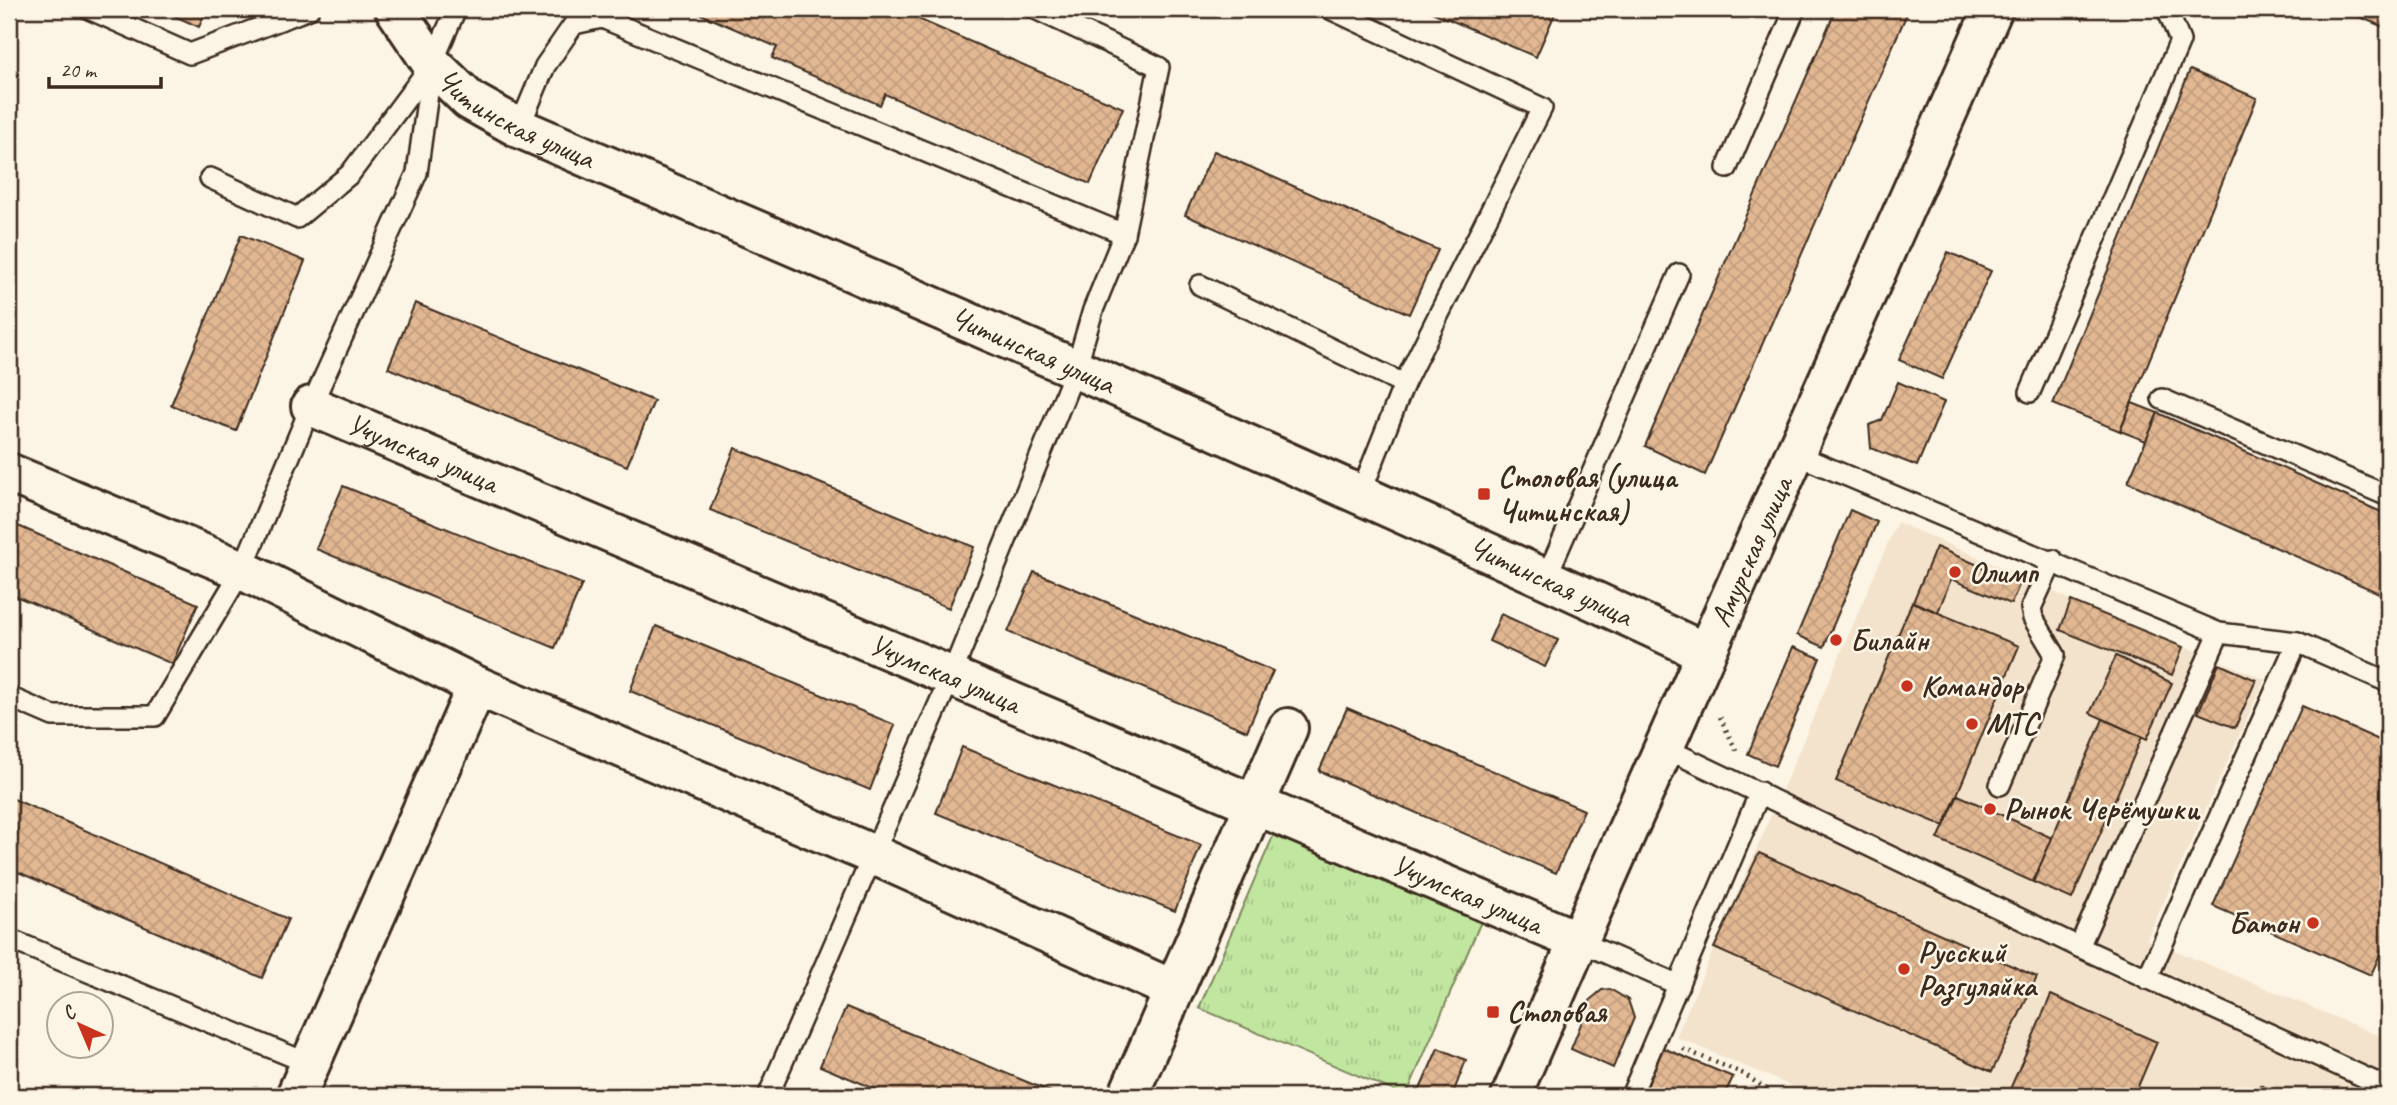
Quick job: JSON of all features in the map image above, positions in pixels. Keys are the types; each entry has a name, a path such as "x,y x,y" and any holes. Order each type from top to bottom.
{"street":[{"name":"Читинская улица","path":"395,9 432,64 469,100 519,128 1076,368 1546,578 1704,652"},
{"name":"Амурская улица","path":"1511,1096 1704,652 1993,9"},
{"name":"Учумская улица","path":"311,406 1578,941"},
{"path":"9,473 242,570 477,686 874,855 1174,990"},
{"path":"303,1080 477,686"},
{"path":"1128,1096 1288,728"}],"lane":[{"path":"89,9 190,54 309,9"},
{"path":"210,178 298,218 350,174 432,64 456,9"},
{"path":"768,1096 951,676 1076,368 1093,310 1124,234 1159,67 1035,9"},
{"path":"1330,9 1542,108 1404,384 1360,495"},
{"path":"1727,168 1795,9"},
{"path":"2029,392 2180,41 2167,9"},
{"path":"519,128 545,66 574,24 602,18 1124,234"},
{"path":"9,696 53,716 155,716 242,570 311,406 417,173 432,64"},
{"path":"1546,578 1679,274"},
{"path":"1200,285 1404,384"},
{"path":"2162,399 2388,496"},
{"path":"1795,454 2053,560 2219,633 2297,642 2388,682"},
{"path":"2000,785 2055,655 2032,618 2031,608 2053,560"},
{"path":"2079,947 2219,633"},
{"path":"2147,979 2297,642"},
{"path":"1663,747 2147,979 2388,1088"},
{"path":"1632,1096 1760,792"},
{"path":"9,939 303,1080"},
{"path":"1578,941 1679,985"}],"path":[{"path":"1683,702 1720,717 1740,758 1732,779"},
{"path":"1720,717 1725,704"},
{"path":"1656,1038 1744,1074 1776,1096"}],"shaded area":[{"name":"Рынок Черёмушки","path":"1897,522 2042,585 2071,601 2265,679 2147,939 2388,1039 2388,1070 2377,1096 1815,1096 1676,1037"}],"green space":[{"path":"1277,827 1483,917 1406,1096 1199,1008"}],"building":[{"path":"159,9 207,9 199,27"},
{"path":"689,9 922,9 918,19 1123,108 1090,184 885,94 880,105 772,58 777,47"},
{"path":"1425,9 1557,9 1536,57"},
{"path":"1836,9 1909,9 1705,475 1645,446"},
{"path":"2061,9 2088,9 2083,19"},
{"path":"2341,9 2388,9 2388,29"},
{"path":"2190,70 2257,98 2120,431 2053,404"},
{"path":"1214,151 1438,250 1409,314 1185,215"},
{"path":"241,235 305,261 236,431 171,405"},
{"path":"1948,252 1991,271 1942,379 1899,360"},
{"path":"415,303 654,401 627,466 388,368"},
{"path":"1898,382 1944,402 1917,466 1871,448 1869,425 1882,420"},
{"path":"2132,403 2158,413 2146,441 2120,431"},
{"path":"2158,413 2388,515 2388,597 2128,482"},
{"path":"735,448 974,547 949,608 710,510"},
{"path":"343,486 582,584 555,648 316,549"},
{"path":"1850,510 1877,522 1824,647 1797,635"},
{"path":"9,522 198,604 172,664 9,593"},
{"path":"1936,547 2020,583 2011,604 1951,579 1938,612 1913,602"},
{"path":"1034,572 1273,671 1247,731 1008,632"},
{"path":"2071,601 2183,647 2172,675 2060,630"},
{"path":"1912,602 2019,646 1944,826 1836,781"},
{"path":"1501,614 1558,640 1545,667 1489,641"},
{"path":"656,626 895,725 870,790 630,691"},
{"path":"1793,647 1820,658 1775,766 1748,754"},
{"path":"2116,656 2172,683 2147,739 2090,713"},
{"path":"2219,664 2256,680 2235,728 2198,713"},
{"path":"2302,706 2388,744 2388,936 2371,975 2213,906"},
{"path":"1347,708 1584,810 1556,873 1319,771"},
{"path":"2103,719 2142,737 2072,899 2033,882"},
{"path":"962,747 1201,845 1175,911 936,813"},
{"path":"1958,795 2052,838 2033,882 1938,839"},
{"path":"9,797 288,919 262,978 9,868"},
{"path":"1759,853 2037,977 1992,1072 1714,948"},
{"path":"1610,989 1628,1000 1634,1018 1613,1068 1571,1049 1591,999 1602,990"},
{"path":"2051,995 2157,1042 2134,1096 2007,1096"},
{"path":"846,1007 1061,1096 892,1096 820,1066"},
{"path":"1438,1048 1466,1060 1452,1096 1417,1096"},
{"path":"1663,1048 1733,1077 1724,1096 1643,1096"},
{"path":"2260,1085 2285,1096 2255,1096"}],"place":[{"name":"Столовая (улица Читинская)","path":"1484,494"},
{"name":"Олимп","path":"1955,572"},
{"name":"Билайн","path":"1836,640"},
{"name":"Командор","path":"1907,686"},
{"name":"МТС","path":"1972,724"},
{"name":"Рынок Черёмушки","path":"1990,809"},
{"name":"Батон","path":"2313,923"},
{"name":"Русский Разгуляйка","path":"1904,969"},
{"name":"Столовая","path":"1493,1012"}]}
